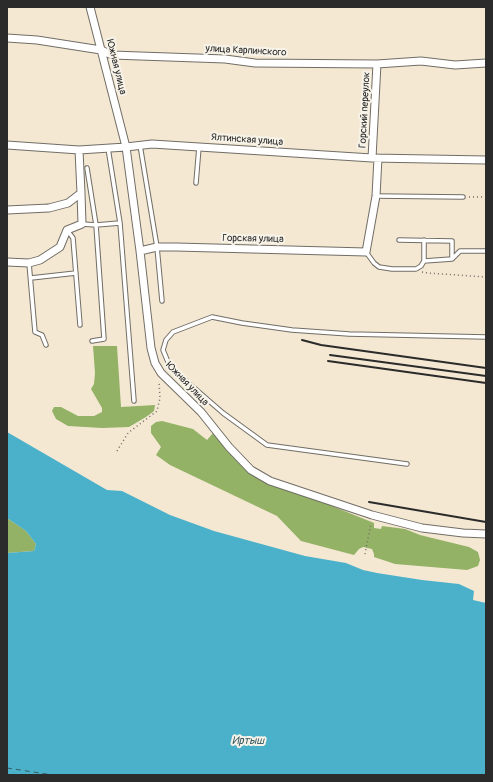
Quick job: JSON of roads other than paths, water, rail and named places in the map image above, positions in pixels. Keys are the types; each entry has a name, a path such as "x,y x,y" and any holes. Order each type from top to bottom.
{"street":[{"name":"Южная улица","path":"90,7 126,147 151,348 155,363 161,373 201,412 229,447 251,470 270,481 372,515 422,528 486,534"},
{"name":"улица Карпинского","path":"7,38 38,40 101,50 112,55 225,59 256,63 377,64 421,61 455,65 486,63"},
{"name":"Горский переулок","path":"366,252 376,196 375,158 377,64"},
{"name":"Ялтинская улица","path":"7,145 79,150 152,144 375,158 486,160"},
{"path":"7,262 29,263 40,260 60,248 67,230 82,224 79,150"},
{"path":"7,210 49,208 68,203 81,193"},
{"name":"Горская улица","path":"140,251 156,247 366,252"}],"lane":[{"path":"140,145 156,247 162,302"},
{"path":"196,183 199,147"},
{"path":"108,148 120,223 134,401"},
{"path":"87,168 96,225 104,339 92,341"},
{"path":"376,196 463,196"},
{"path":"82,224 96,225 120,223"},
{"path":"67,230 73,238 80,325"},
{"path":"399,240 452,241 452,259"},
{"path":"366,252 379,267 392,270 410,270 418,268 424,261 424,240"},
{"path":"424,261 452,259 460,251 486,251"},
{"path":"29,263 35,332 42,335 46,345"},
{"path":"30,278 76,273"},
{"path":"407,464 267,445 223,413 177,373 168,362 164,350 166,340 173,332 212,317 292,330 349,334 486,337"}],"water":[{"name":"Иртыш","path":"7,432 107,490 122,491 170,515 214,531 305,556 346,563 363,570 422,580 459,584 474,591 473,600 486,603 486,775 7,775 7,553 34,551 36,544 26,531 7,518"}],"railway":[{"path":"302,340 321,345 486,368"},
{"path":"330,355 486,376"},
{"path":"328,361 486,383"},
{"path":"369,502 486,522"}]}
